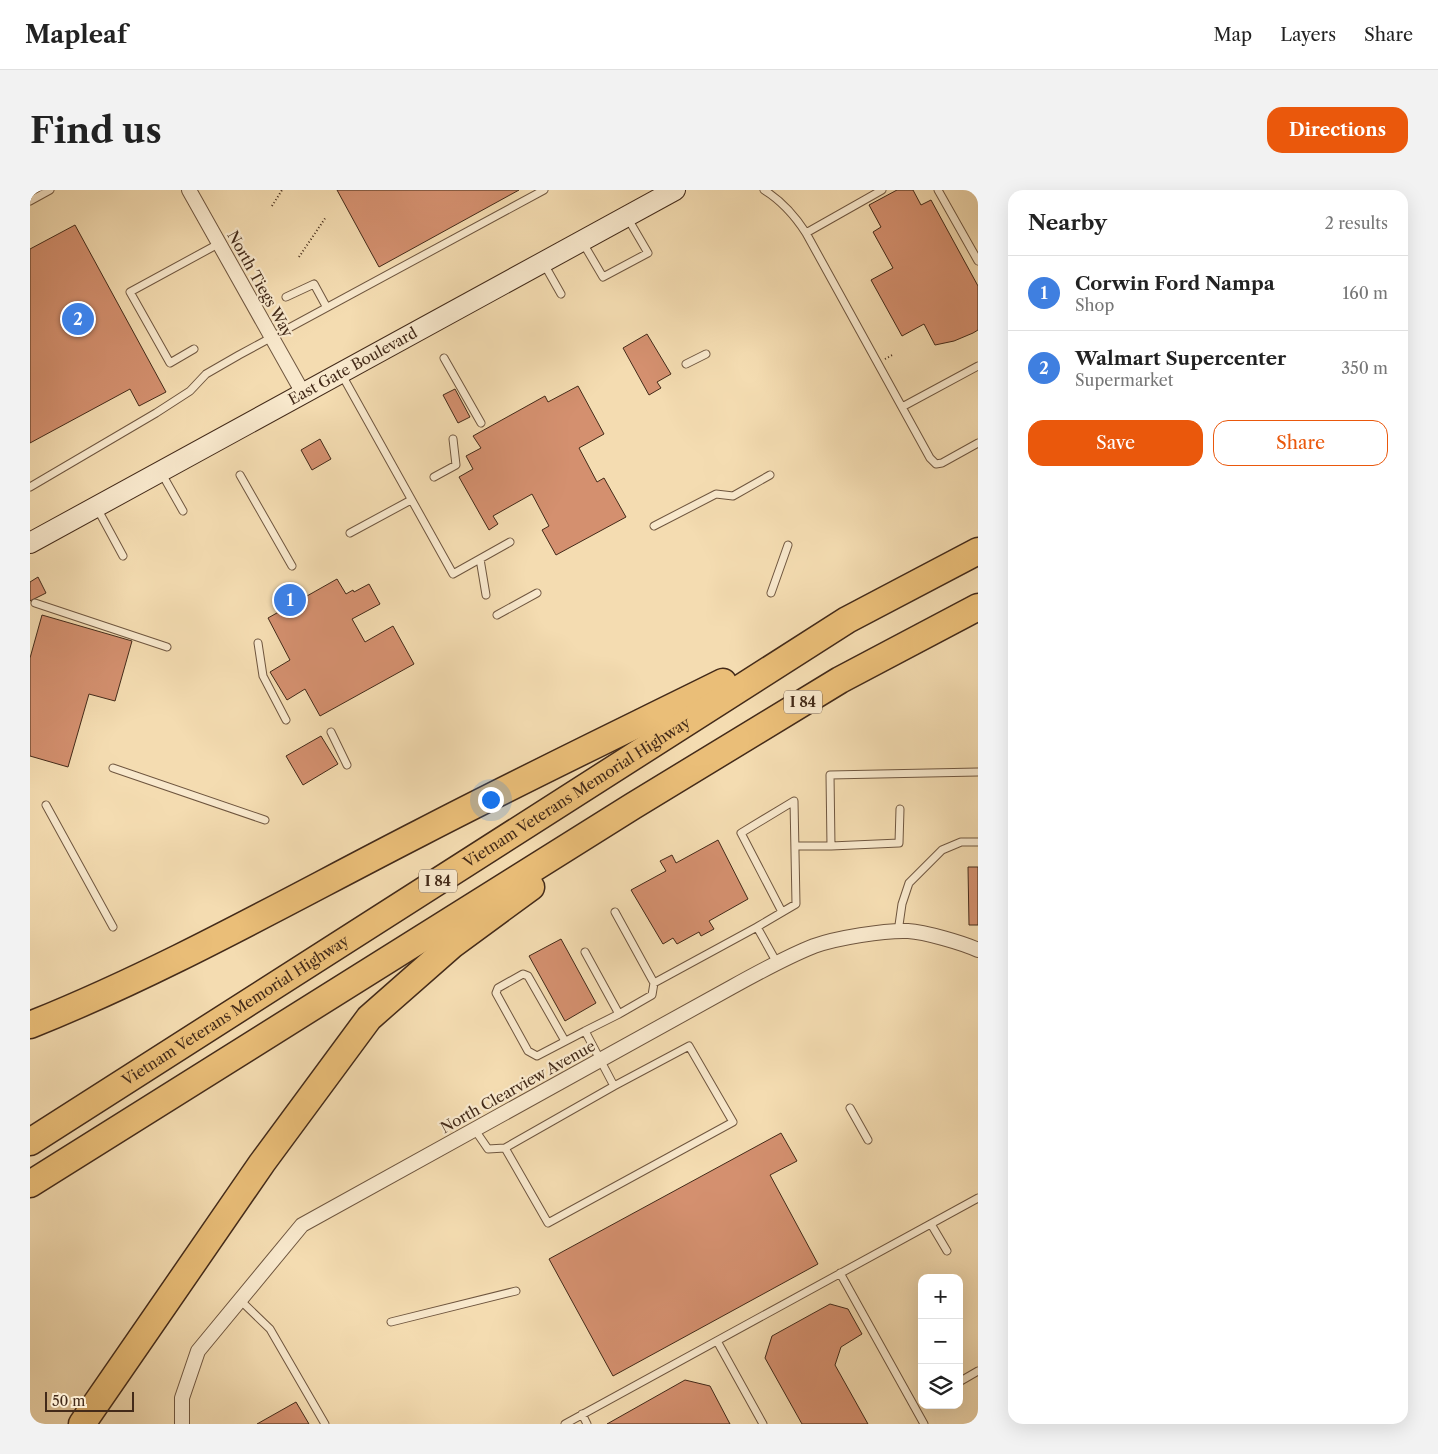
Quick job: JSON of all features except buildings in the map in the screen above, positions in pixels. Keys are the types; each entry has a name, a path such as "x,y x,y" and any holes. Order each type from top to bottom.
{"highway":[{"name":"Vietnam Veterans Memorial Highway","path":"30,1142 847,620 978,551"},
{"name":"I 84","path":"30,1184 633,806 840,680 978,607"},
{"path":"30,1025 92,999 243,926 421,832 847,620"},
{"path":"82,1424 262,1164 369,1018 452,945 558,868 633,806"},
{"path":"65,1424 97,1400"}],"street":[{"name":"North Tiegs Way","path":"189,190 303,393"},
{"name":"East Gate Boulevard","path":"30,543 675,190"},
{"name":"North Clearview Avenue","path":"182,1424 182,1398 198,1351 302,1225 777,963 816,946 869,935 909,931 968,945 978,950"}],"lane":[{"path":"30,201 50,190"},
{"path":"30,487 156,413 190,391 206,374 326,306 544,190"},
{"path":"764,190 774,196 794,215 806,233 902,407 936,464 942,463 978,444"},
{"path":"806,233 882,190"},
{"path":"938,190 978,261"},
{"path":"582,241 603,277 648,253 627,216"},
{"path":"194,349 170,364 130,292 220,243"},
{"path":"543,262 561,294"},
{"path":"286,297 314,284 326,306"},
{"path":"686,364 706,354"},
{"path":"444,358 480,423"},
{"path":"902,407 978,366"},
{"path":"340,373 453,574 510,542"},
{"path":"434,478 456,465 453,439"},
{"path":"160,472 183,511"},
{"path":"240,475 292,566"},
{"path":"654,526 716,494 733,496 770,475"},
{"path":"350,533 411,500"},
{"path":"96,507 123,556"},
{"path":"771,593 788,545"},
{"path":"480,559 486,595"},
{"path":"496,615 537,593"},
{"path":"35,603 167,647"},
{"path":"258,643 263,676 286,720"},
{"path":"331,732 347,765"},
{"path":"113,768 265,820"},
{"path":"831,846 830,775 978,772"},
{"path":"654,983 758,927 796,904 794,801 741,833 782,912"},
{"path":"46,805 113,927"},
{"path":"794,846 899,843 900,809"},
{"path":"898,932 902,904 909,882 942,850 961,842 978,842"},
{"path":"565,1041 528,976 523,974 498,988 496,993 528,1051 537,1056 652,995 654,983 615,912"},
{"path":"758,927 777,963"},
{"path":"585,952 619,1014"},
{"path":"585,1031 614,1086"},
{"path":"475,1130 488,1149 505,1148 689,1046 733,1122 548,1224 505,1148"},
{"path":"850,1108 868,1140"},
{"path":"565,1424 978,1198"},
{"path":"931,1224 947,1251"},
{"path":"840,1274 924,1424"},
{"path":"391,1322 516,1291"},
{"path":"240,1300 270,1329 325,1424"},
{"path":"717,1340 763,1424"},
{"path":"963,1380 978,1371"},
{"path":"914,1406 918,1404"},
{"path":"582,1414 587,1424"}],"path":[{"path":"272,206 282,190"},
{"path":"300,257 326,217"},
{"path":"885,359 894,354"}],"place":[{"name":"Walmart Supercenter","path":"78,319"},
{"name":"Corwin Ford Nampa","path":"290,600"}]}
